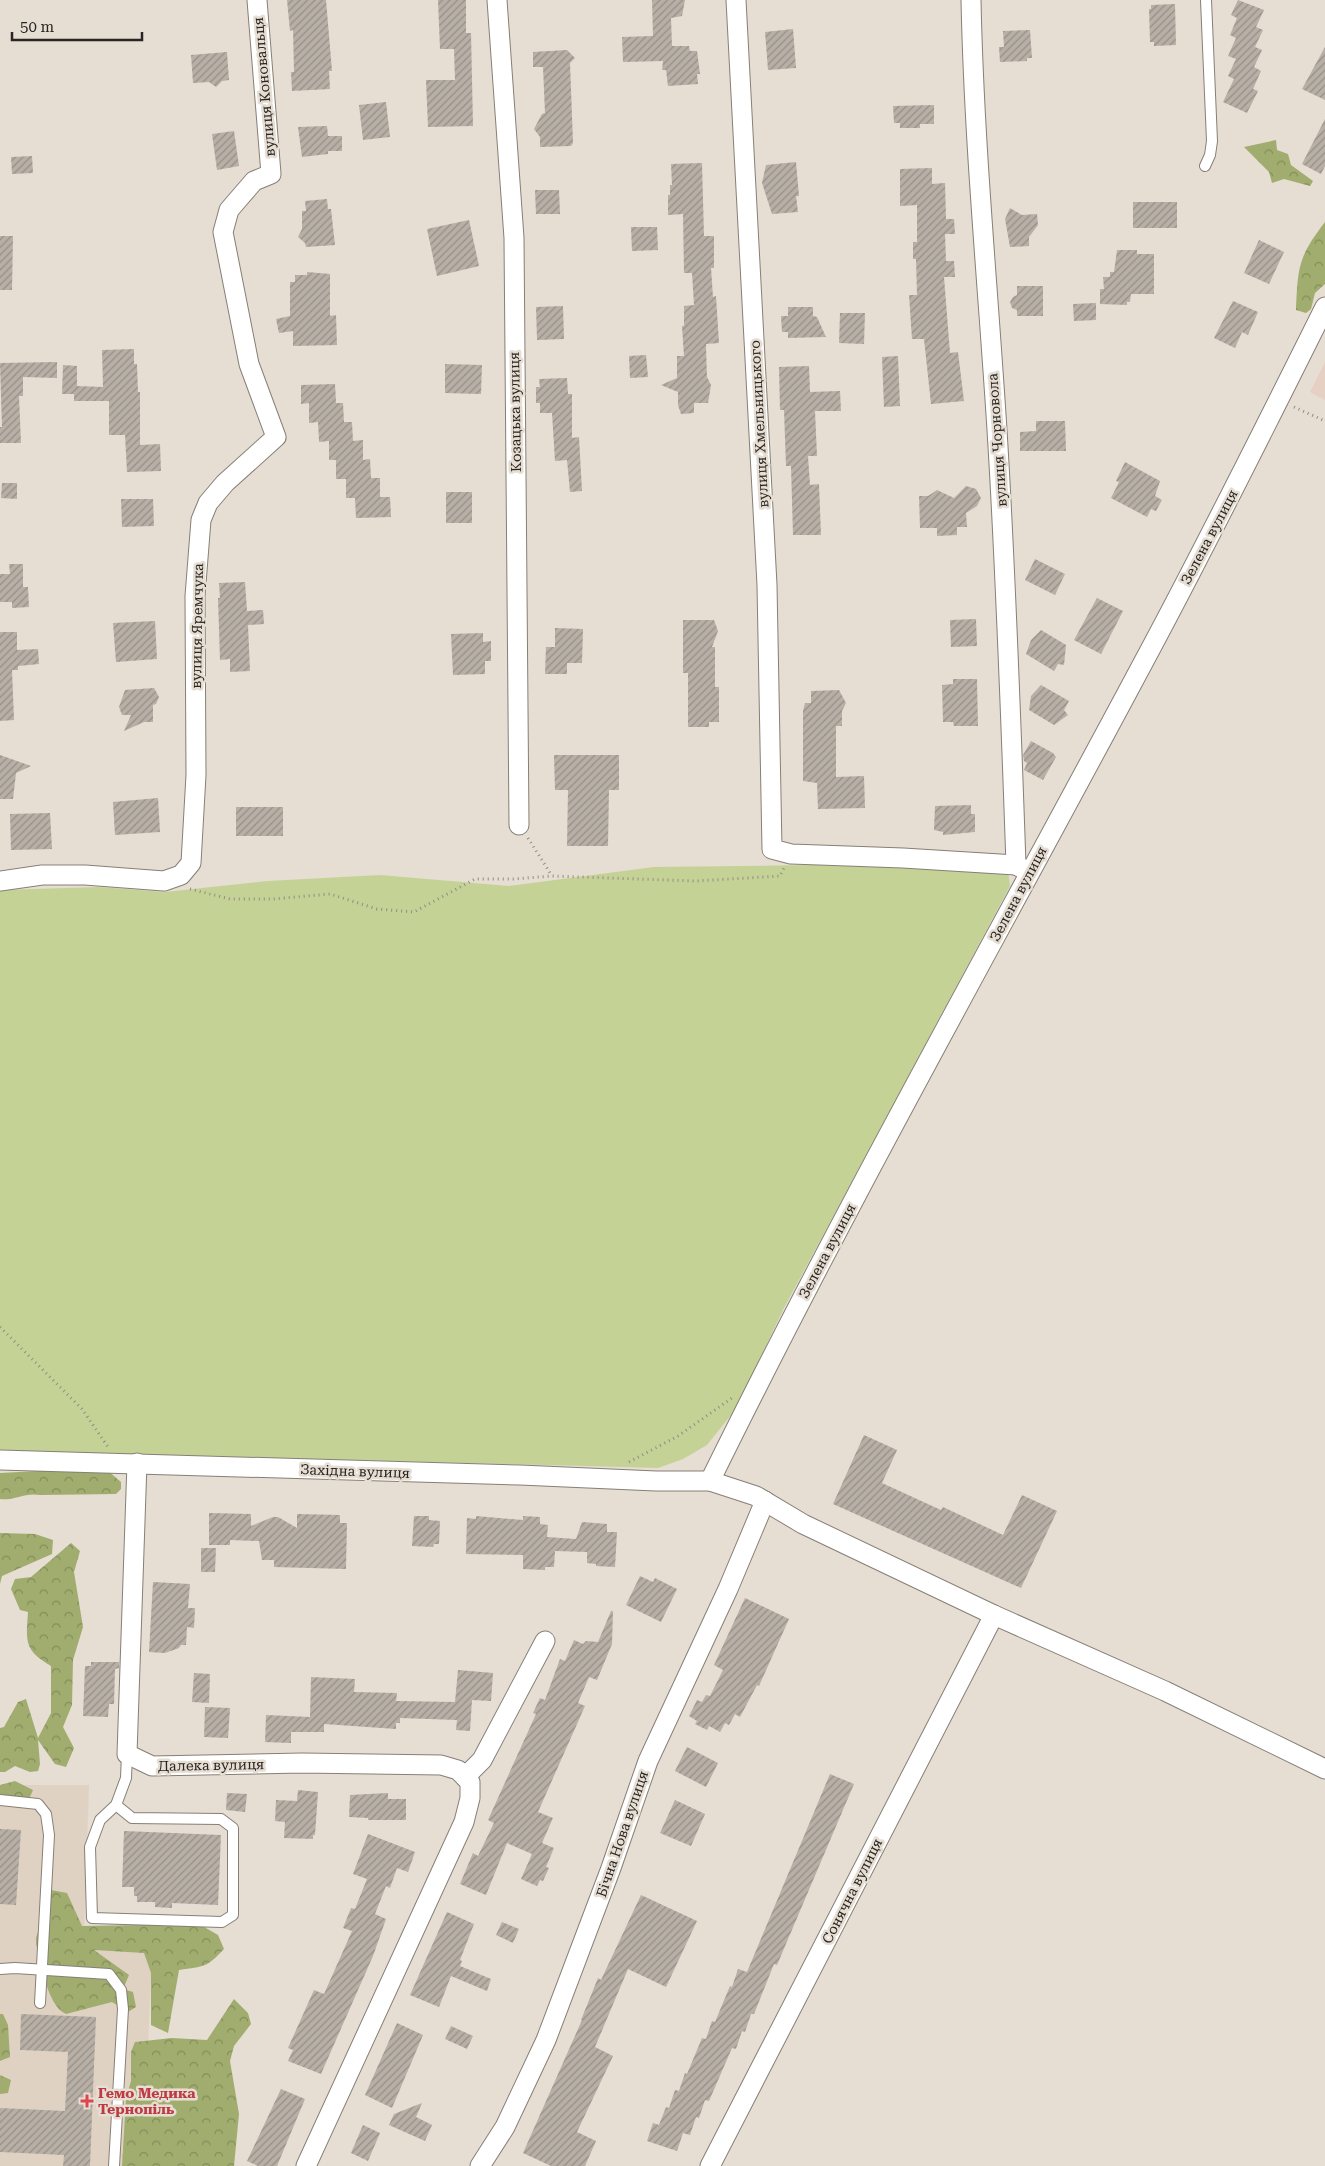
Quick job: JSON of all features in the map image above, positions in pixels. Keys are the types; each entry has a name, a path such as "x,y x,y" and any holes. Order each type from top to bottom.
{"street":[{"name":"вулиця Коновальця","path":"257,0 271,174"},
{"name":"Козацька вулиця","path":"497,0 514,238 519,825"},
{"name":"вулиця Хмельницького","path":"736,0 767,576 772,849 791,854"},
{"name":"вулиця Чорновола","path":"971,0 979,197 988,293 1023,869"},
{"name":"вулиця Яремчука","path":"164,881 181,875 191,862 196,776 195,596 202,520 208,503 225,483 276,437 249,364 223,232 229,210 254,181 271,174"},
{"name":"Зелена вулиця","path":"710,1480 760,1378 1023,869 1145,660 1325,307"},
{"path":"791,854 1023,869"},
{"path":"0,881 42,875 84,875 164,881"},
{"name":"Західна вулиця","path":"0,1460 656,1481 710,1480"},
{"path":"127,1754 129,1463"},
{"path":"710,1480 765,1501 803,1524 994,1615 1165,1691 1325,1769"},
{"name":"Бічна Нова вулиця","path":"480,2166 505,2127 546,2040 611,1868 648,1761 739,1564 765,1501"},
{"name":"Сонячна вулиця","path":"710,2166 994,1615"},
{"path":"306,2166 464,1822 470,1798 470,1782 465,1777 482,1760 545,1642"},
{"name":"Далека вулиця","path":"127,1754 152,1766 302,1763 441,1765 458,1770 465,1777"}],"lane":[{"path":"1205,166 1210,155 1212,141 1206,0"},
{"path":"116,1804 132,1818 221,1819 233,1828 232,1915 222,1922 92,1918 90,1847 100,1820 116,1804 126,1778 127,1754"},
{"path":"0,1800 38,1804 46,1814 49,1835 40,1970 40,2003"},
{"path":"0,1969 15,1968 109,1974 120,1990 123,2009 114,2166"}],"path":[{"path":"1279,399 1325,421"},
{"path":"519,825 552,876"},
{"path":"164,881 230,899 273,899 308,894 330,894 378,909 414,912 475,879 513,880 552,876 696,881 780,876 791,854"},
{"path":"0,1327 82,1409 129,1463"},
{"path":"622,1465 678,1436 760,1378"}],"shaded area":[{"path":"1325,362 1325,400 1310,392"},
{"path":"0,1785 89,1785 84,1937 153,1943 142,2166 0,2166"}],"green space":[{"path":"1276,140 1277,150 1288,154 1291,165 1313,181 1310,186 1284,179 1272,183 1269,172 1244,147"},
{"path":"1325,222 1325,284 1315,293 1311,309 1306,313 1296,310 1299,272 1309,244"},
{"path":"814,865 1008,870 1010,886 784,1308 735,1410 707,1445 683,1459 658,1468 0,1451 0,890 99,887 165,892 268,881 380,875 509,886 654,867"},
{"path":"95,1468 107,1470 121,1482 121,1489 116,1494 35,1494 0,1499 0,1473"},
{"path":"0,1533 35,1534 53,1540 52,1554 2,1576 0,1584"},
{"path":"71,1543 80,1551 74,1572 83,1627 73,1660 72,1705 63,1727 74,1748 66,1767 55,1764 38,1740 40,1764 38,1771 30,1772 15,1766 5,1772 0,1772 0,1728 4,1727 18,1702 26,1699 38,1738 51,1713 51,1666 31,1650 27,1638 28,1612 20,1610 11,1589 15,1579 31,1577"},
{"path":"15,1781 33,1790 29,1799 0,1805 0,1785"},
{"path":"51,1890 67,1893 82,1926 199,1924 218,1935 224,1949 213,1960 200,1967 179,1970 168,2033 151,2025 151,1973 144,1953 94,1950 129,1975 123,1989 133,1992 136,2007 128,2012 112,2002 66,2014 59,2009 49,1993 36,1944 36,1938"},
{"path":"234,1999 248,2013 251,2024 234,2046 230,2061 239,2114 234,2166 122,2166 126,2098 131,2081 131,2052 135,2042 172,2038 207,2040"},
{"path":"0,2014 3,2014 8,2025 10,2057 0,2061"},
{"path":"0,2075 11,2080 8,2093 0,2094"}],"building":[{"path":"287,0 326,0 332,71 329,71 330,89 292,91 291,72 294,72 293,30 290,31"},
{"path":"438,0 466,0 466,33 471,33 473,126 428,127 426,80 455,80 454,49 440,49"},
{"path":"652,0 685,0 682,16 671,18 672,46 689,46 690,51 697,51 700,74 697,74 698,84 668,86 666,70 662,70 663,61 623,62 622,37 653,36"},
{"path":"1238,0 1264,10 1256,27 1263,30 1255,47 1262,50 1254,67 1261,71 1253,89 1258,91 1247,113 1223,102 1234,79 1228,76 1236,59 1228,56 1236,38 1230,35 1237,18 1231,15"},
{"path":"1175,4 1176,45 1154,46 1154,42 1150,42 1149,9 1151,9 1151,5"},
{"path":"793,29 796,68 768,70 765,32"},
{"path":"1030,30 1032,58 1027,58 1027,61 1000,62 999,47 1004,47 1003,31"},
{"path":"1325,47 1325,100 1302,89"},
{"path":"567,50 575,58 570,63 573,143 571,146 540,147 540,137 534,129 542,114 545,113 543,67 533,67 533,52"},
{"path":"227,52 229,80 222,81 216,87 209,82 193,83 191,55"},
{"path":"386,102 390,137 363,140 359,105"},
{"path":"934,105 934,124 920,124 920,128 900,128 900,123 894,123 893,106"},
{"path":"1325,119 1325,166 1321,174 1302,164"},
{"path":"327,126 328,136 342,136 342,151 328,151 328,154 302,157 298,127"},
{"path":"234,131 239,166 217,170 212,134"},
{"path":"32,156 33,173 12,174 11,157"},
{"path":"796,162 799,196 796,196 798,212 772,214 762,183 766,165"},
{"path":"702,163 704,236 714,236 714,268 711,268 713,297 716,296 719,343 706,344 707,377 711,385 708,403 694,403 694,413 681,414 678,405 678,392 661,385 677,378 677,356 684,356 682,326 684,326 684,306 694,305 692,273 684,273 683,214 668,215 668,195 670,195 670,185 672,185 671,164"},
{"path":"932,168 932,184 945,183 946,219 954,219 955,234 945,234 946,261 954,261 955,277 944,277 950,353 958,352 964,401 931,404 924,339 912,339 909,295 917,295 916,259 913,259 913,242 917,242 917,205 900,206 900,169"},
{"path":"535,190 559,190 560,214 536,214"},
{"path":"327,199 328,209 331,209 335,245 306,247 305,243 298,237 302,229 302,211 306,211 305,201"},
{"path":"1133,202 1177,202 1177,228 1133,228"},
{"path":"1010,208 1022,215 1037,214 1038,225 1029,237 1029,246 1010,247 1005,219"},
{"path":"469,220 479,266 437,276 427,229"},
{"path":"631,227 657,227 658,250 632,251"},
{"path":"0,236 13,236 12,290 0,290"},
{"path":"1259,240 1284,252 1269,284 1244,273"},
{"path":"1117,250 1137,250 1137,254 1154,254 1154,294 1131,294 1130,302 1127,302 1127,305 1100,304 1100,289 1104,289 1103,277 1110,277 1110,272 1114,272"},
{"path":"307,272 330,274 330,316 336,315 337,345 293,346 293,331 279,333 276,319 290,316 290,282 295,282 295,275 307,275"},
{"path":"1017,286 1043,286 1043,316 1017,316 1017,310 1012,308 1010,302 1017,295"},
{"path":"1233,301 1258,312 1248,335 1242,332 1235,348 1214,338"},
{"path":"1096,303 1096,320 1074,321 1073,304"},
{"path":"563,306 564,339 537,340 536,307"},
{"path":"788,307 813,307 813,316 817,317 826,337 788,338 788,332 782,332 781,316 788,316"},
{"path":"840,313 865,313 864,344 839,343"},
{"path":"134,349 134,364 137,364 138,392 140,392 140,445 160,444 161,471 127,472 125,435 109,435 109,401 74,401 74,394 62,394 63,365 77,366 77,386 103,387 102,350"},
{"path":"646,355 648,377 630,378 629,356"},
{"path":"898,356 900,406 884,407 882,357"},
{"path":"57,362 57,378 23,377 23,396 19,396 21,443 0,443 0,427 2,427 0,363"},
{"path":"445,364 482,365 481,394 445,393"},
{"path":"809,366 810,392 840,391 841,411 815,411 817,456 808,456 810,485 819,484 821,535 793,535 791,466 786,466 784,410 780,410 779,367"},
{"path":"567,378 568,394 572,394 572,438 579,437 582,491 570,492 567,460 555,461 552,413 540,413 540,403 536,403 536,387 540,387 539,379"},
{"path":"335,384 336,403 343,403 344,422 352,422 353,441 363,440 363,460 370,459 371,478 380,478 380,497 390,497 391,517 356,518 355,498 346,498 346,479 336,479 336,460 329,460 329,441 319,442 318,422 309,423 309,403 301,404 301,385"},
{"path":"1036,421 1065,421 1066,451 1020,451 1020,432 1036,431"},
{"path":"1125,462 1160,481 1155,496 1162,500 1156,511 1151,509 1147,517 1111,498 1119,482 1116,481"},
{"path":"2,483 17,483 17,499 1,498"},
{"path":"966,486 976,489 981,498 977,506 966,513 967,527 957,527 957,535 937,536 937,528 920,528 919,496 928,496 937,490 954,498"},
{"path":"446,492 472,492 472,523 446,523"},
{"path":"121,499 153,499 154,526 122,527"},
{"path":"1035,559 1065,574 1055,595 1025,580"},
{"path":"9,564 23,564 23,587 28,587 29,607 12,608 12,602 0,602 0,574 10,574"},
{"path":"245,582 247,611 263,610 264,624 248,625 250,671 230,672 230,659 220,660 219,583"},
{"path":"1097,598 1123,611 1101,654 1074,640"},
{"path":"976,619 977,646 951,647 950,620"},
{"path":"683,620 714,620 718,631 712,647 715,647 715,687 719,687 719,722 709,722 709,727 688,727 688,673 683,673"},
{"path":"155,621 157,659 116,662 113,623"},
{"path":"555,628 583,629 582,663 567,663 567,674 545,674 546,647 555,647"},
{"path":"1041,630 1066,645 1064,665 1058,664 1054,671 1026,654 1031,640"},
{"path":"0,632 17,632 17,650 38,649 39,664 18,666 18,670 0,670"},
{"path":"483,633 483,642 491,641 491,661 485,661 485,674 453,675 451,634"},
{"path":"0,670 12,670 14,720 0,721"},
{"path":"953,679 977,679 978,726 954,726 953,722 943,722 942,685 953,684"},
{"path":"1041,685 1069,701 1064,710 1068,715 1054,725 1029,710 1031,696"},
{"path":"154,688 159,697 156,704 153,705 153,722 144,722 124,731 131,715 122,715 119,707 125,690"},
{"path":"839,690 846,703 842,711 842,726 836,726 836,777 864,776 865,808 818,809 817,783 803,781 803,711 805,703 811,703 811,691"},
{"path":"1031,741 1053,753 1056,757 1043,780 1024,770 1027,763 1024,761 1023,755"},
{"path":"0,755 31,766 16,773 13,799 0,799"},
{"path":"554,755 619,755 619,790 609,790 608,846 567,846 568,790 555,790"},
{"path":"158,798 160,832 115,835 113,802"},
{"path":"971,805 971,814 975,814 975,832 943,835 943,832 934,830 935,806"},
{"path":"236,807 283,807 283,836 236,836"},
{"path":"50,813 52,849 11,850 10,814"},
{"path":"864,1435 897,1450 882,1483 941,1510 943,1507 1003,1535 1022,1495 1057,1511 1021,1588 833,1504"},
{"path":"209,1513 251,1514 251,1526 273,1517 278,1517 297,1528 297,1514 340,1515 340,1523 347,1523 346,1569 274,1567 274,1560 262,1560 259,1541 230,1540 230,1545 209,1545"},
{"path":"414,1516 429,1516 429,1520 440,1521 439,1544 434,1544 433,1547 412,1546"},
{"path":"476,1516 523,1520 523,1516 540,1517 540,1524 548,1525 547,1537 576,1539 582,1522 607,1524 607,1532 617,1532 615,1567 596,1566 596,1564 587,1563 587,1552 555,1551 554,1567 545,1567 545,1570 523,1569 523,1555 466,1554 467,1518 476,1519"},
{"path":"201,1548 216,1548 215,1572 201,1572"},
{"path":"640,1576 653,1582 655,1578 677,1589 661,1622 626,1605"},
{"path":"153,1582 190,1584 188,1608 195,1608 194,1628 187,1627 186,1645 181,1645 179,1648 165,1653 149,1652"},
{"path":"745,1598 789,1619 759,1686 757,1685 740,1717 735,1714 729,1725 725,1723 720,1732 709,1726 707,1730 695,1724 697,1721 689,1716 697,1700 702,1702 706,1695 710,1696 723,1670 714,1665"},
{"path":"611,1611 613,1611 612,1644 597,1680 589,1677 578,1703 585,1706 538,1812 553,1818 542,1843 554,1848 546,1867 549,1868 543,1881 540,1880 537,1886 521,1879 532,1854 507,1843 486,1895 460,1884 473,1853 478,1856 494,1823 488,1820 536,1714 533,1713 540,1698 545,1700 560,1659 565,1661 574,1640 583,1644 586,1641 598,1642"},
{"path":"91,1662 119,1662 119,1668 115,1669 114,1704 109,1704 108,1717 83,1716 85,1666 91,1666"},
{"path":"458,1670 493,1673 491,1701 472,1700 470,1731 456,1730 457,1720 400,1718 400,1723 396,1723 396,1729 324,1724 324,1732 291,1732 291,1743 265,1742 266,1715 310,1717 311,1677 355,1679 354,1692 397,1693 396,1701 455,1702"},
{"path":"194,1673 210,1674 209,1703 192,1702"},
{"path":"205,1707 230,1708 228,1738 204,1737"},
{"path":"687,1747 718,1763 706,1787 675,1771"},
{"path":"830,1774 854,1784 777,1965 774,1964 754,2014 751,2014 745,2032 742,2031 736,2049 732,2048 709,2101 705,2100 699,2118 696,2117 690,2135 683,2133 677,2151 647,2141 653,2123 659,2125 666,2107 669,2108 675,2090 679,2091 685,2073 687,2074 702,2038 706,2039 712,2021 715,2022 730,1986 732,1987 738,1969 747,1972"},
{"path":"298,1790 318,1792 315,1835 313,1835 313,1839 284,1838 285,1822 275,1821 276,1800 297,1801"},
{"path":"227,1793 247,1794 245,1812 226,1810"},
{"path":"388,1793 388,1799 406,1799 406,1820 368,1820 368,1818 349,1817 350,1795"},
{"path":"675,1800 705,1814 691,1846 660,1833"},
{"path":"0,1829 21,1830 16,1905 0,1904"},
{"path":"124,1831 221,1835 218,1905 172,1903 172,1908 155,1907 155,1902 137,1902 137,1896 134,1896 134,1887 122,1887"},
{"path":"368,1834 415,1852 408,1872 397,1868 390,1888 386,1886 375,1914 386,1919 373,1956 321,2074 288,2061 293,2050 288,2048 314,1990 324,1994 352,1931 343,1928 351,1908 355,1909 367,1879 353,1874"},
{"path":"641,1895 697,1921 666,1987 628,1969 595,2047 613,2056 577,2132 596,2141 585,2166 551,2166 523,2153 582,2020 598,1978 601,1980"},
{"path":"447,1912 474,1924 460,1960 462,1961 460,1966 491,1979 487,1991 451,1976 439,2007 410,1995"},
{"path":"502,1922 519,1929 513,1943 496,1935"},
{"path":"21,2014 96,2017 90,2166 63,2166 64,2155 0,2152 0,2108 65,2111 68,2052 20,2050"},
{"path":"397,2023 423,2035 392,2108 365,2095"},
{"path":"451,2026 473,2036 467,2049 445,2039"},
{"path":"281,2089 305,2099 277,2166 258,2166 247,2161"},
{"path":"422,2103 416,2117 432,2125 425,2141 389,2125 394,2114"},
{"path":"363,2125 380,2133 368,2161 351,2153"}],"place":[{"name":"Гемо Медика Тернопіль","path":"87,2101"}]}
